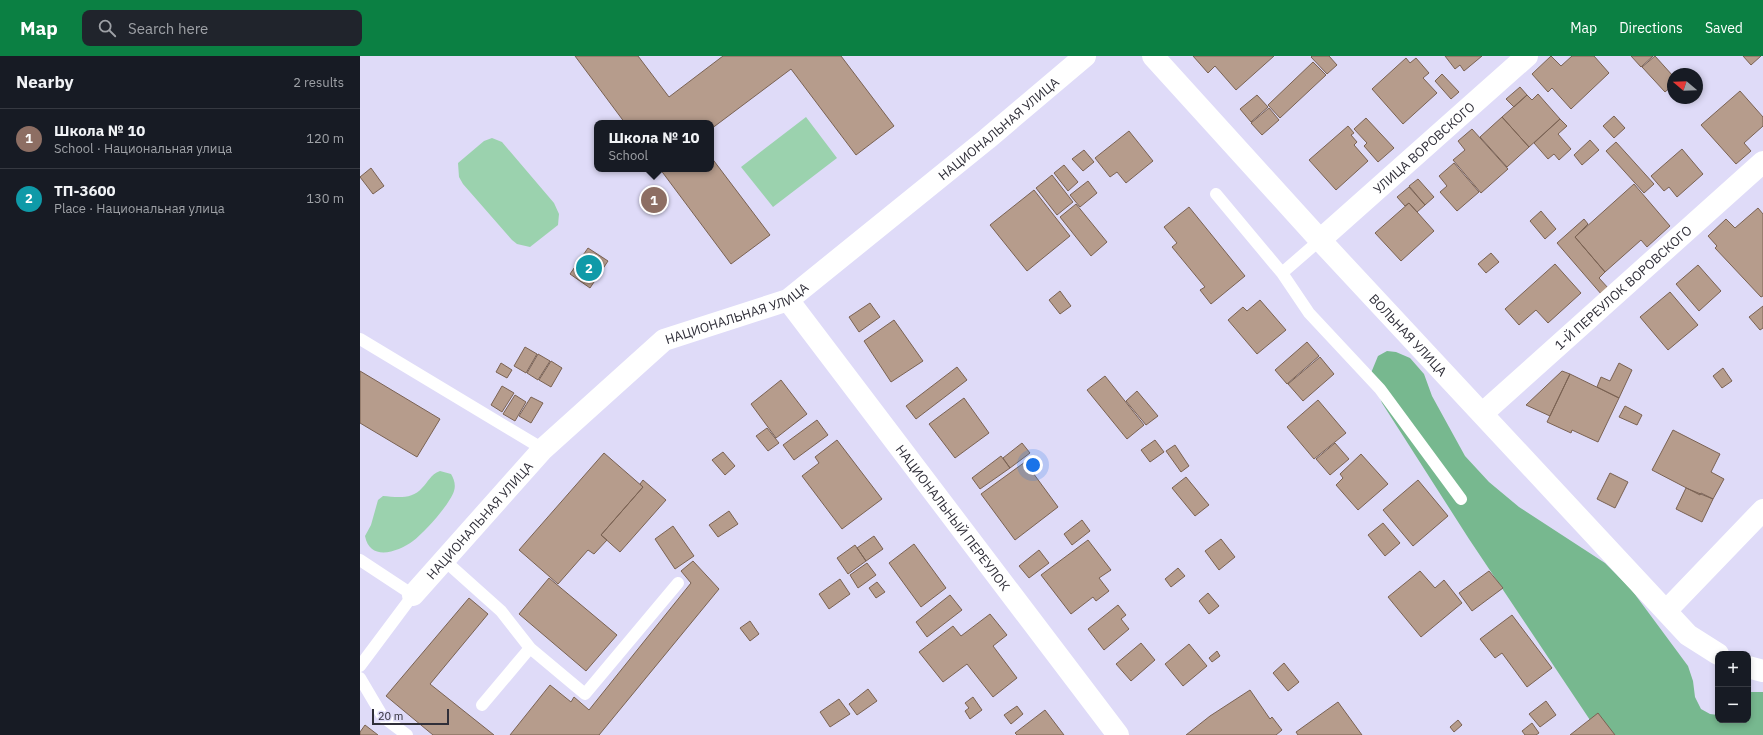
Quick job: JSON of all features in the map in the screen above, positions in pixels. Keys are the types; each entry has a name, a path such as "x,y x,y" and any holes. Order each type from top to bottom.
{"street":[{"name":"НАЦИОНАЛЬНАЯ УЛИЦА","path":"413,595 543,449 664,340 788,300 987,139 1085,56"},
{"name":"ВОЛЬНАЯ УЛИЦА","path":"1153,56 1320,240 1483,413 1666,612 1688,635 1715,652"},
{"name":"УЛИЦА ВОРОВСКОГО","path":"1320,240 1527,56"},
{"name":"1-Й ПЕРЕУЛОК ВОРОВСКОГО","path":"1483,413 1763,162"},
{"name":"НАЦИОНАЛЬНЫЙ ПЕРЕУЛОК","path":"788,300 1118,735"},
{"path":"1666,612 1763,510"},
{"path":"1751,668 1763,672"}],"lane":[{"path":"1216,194 1282,273 1309,313 1380,389 1461,499"},
{"path":"1282,273 1320,240"},
{"path":"360,339 543,449"},
{"path":"360,560 413,595 360,666"},
{"path":"444,560 501,611 530,648 585,694 678,583"},
{"path":"482,705 530,648"},
{"path":"360,678 383,717 407,735"}],"green space":[{"path":"806,117 837,158 773,207 741,167"},
{"path":"492,138 502,142 554,203 559,214 558,225 530,247 517,244 512,240 463,184 459,177 458,163 484,141"},
{"path":"1387,351 1396,352 1410,358 1424,374 1432,396 1465,456 1489,482 1519,507 1605,563 1631,589 1688,666 1693,681 1695,697 1701,709 1710,714 1715,715 1715,723 1751,723 1751,692 1763,692 1763,735 1600,735 1469,539 1382,403 1371,373 1378,356"},
{"path":"440,471 451,474 455,487 452,497 430,525 413,541 400,549 378,552 372,549 365,536 371,525 378,500 383,496 404,497 414,494 422,488 432,476"}],"building":[{"path":"575,56 638,56 669,97 723,56 841,56 894,126 856,155 791,69 714,127 714,120 623,120"},
{"path":"1193,56 1274,56 1236,90 1215,66 1208,73"},
{"path":"1329,56 1337,65 1327,74 1311,57"},
{"path":"1445,56 1482,56 1464,71 1460,65 1455,69"},
{"path":"1551,56 1561,66 1572,56 1594,56 1609,73 1571,109 1552,88 1548,92 1532,74"},
{"path":"1631,56 1653,56 1641,67"},
{"path":"1655,56 1667,69 1667,90 1665,92 1642,67"},
{"path":"1743,56 1761,56 1751,65"},
{"path":"1406,58 1410,63 1416,58 1429,73 1423,78 1437,93 1403,124 1372,89"},
{"path":"1313,62 1326,75 1280,118 1268,105"},
{"path":"1442,74 1459,92 1451,99 1435,81"},
{"path":"1520,87 1527,95 1514,107 1506,99"},
{"path":"1740,91 1763,117 1763,126 1744,143 1751,151 1736,164 1701,125"},
{"path":"1538,94 1560,119 1529,147 1502,117 1527,95 1532,100"},
{"path":"1257,95 1268,107 1251,122 1240,109"},
{"path":"1269,108 1279,120 1262,135 1251,123"},
{"path":"1614,116 1625,128 1614,138 1603,126"},
{"path":"1502,117 1529,147 1507,167 1480,137"},
{"path":"1366,118 1394,148 1378,162 1364,146 1367,143 1354,129"},
{"path":"1560,119 1567,126 1558,134 1571,149 1559,160 1554,154 1548,159 1534,143"},
{"path":"1348,126 1354,133 1351,135 1357,142 1354,145 1368,161 1336,190 1309,160"},
{"path":"1472,129 1508,169 1481,193 1453,160 1465,150 1458,141"},
{"path":"1129,131 1153,161 1126,183 1117,172 1110,177 1095,158"},
{"path":"1590,140 1599,150 1582,165 1574,155"},
{"path":"1616,142 1654,184 1644,193 1606,151"},
{"path":"1682,149 1703,174 1677,197 1669,187 1664,191 1651,176"},
{"path":"1084,150 1094,162 1083,171 1072,159"},
{"path":"714,161 770,235 731,264 662,172 714,172"},
{"path":"1454,163 1479,192 1457,211 1440,192 1447,186 1439,176"},
{"path":"1064,165 1078,182 1068,191 1054,173"},
{"path":"371,168 384,186 373,194 360,177"},
{"path":"1052,175 1073,202 1057,215 1036,188"},
{"path":"1418,179 1434,197 1425,205 1409,186"},
{"path":"1088,181 1097,193 1080,207 1070,195"},
{"path":"1634,184 1670,226 1647,247 1641,240 1605,272 1575,237"},
{"path":"1409,187 1425,205 1417,212 1409,203 1405,206 1397,197"},
{"path":"1034,190 1070,236 1027,271 990,225"},
{"path":"1409,203 1434,231 1401,261 1375,233"},
{"path":"1076,204 1107,242 1091,256 1060,217"},
{"path":"1189,207 1245,276 1211,304 1200,290 1205,287 1172,247 1177,243 1164,227"},
{"path":"1758,208 1763,214 1763,296 1761,297 1715,248 1717,246 1708,236 1726,219 1735,228"},
{"path":"1541,211 1556,229 1545,239 1530,221"},
{"path":"1584,219 1588,224 1575,237 1605,272 1599,278 1609,289 1602,295 1557,243"},
{"path":"588,248 608,261 590,288 570,274"},
{"path":"1491,253 1499,262 1486,273 1478,264"},
{"path":"1555,264 1581,293 1548,323 1536,310 1519,325 1505,309"},
{"path":"1698,265 1721,291 1699,311 1676,284"},
{"path":"1060,291 1071,306 1060,314 1049,300"},
{"path":"1670,292 1698,325 1668,350 1640,317"},
{"path":"1260,300 1286,330 1257,354 1228,320 1243,307 1247,311"},
{"path":"870,303 880,317 859,332 849,317"},
{"path":"1763,306 1763,328 1760,330 1749,317"},
{"path":"894,320 923,361 891,382 864,341"},
{"path":"1307,342 1319,356 1287,384 1275,370"},
{"path":"525,347 537,354 526,373 514,366"},
{"path":"538,354 550,361 538,380 527,373"},
{"path":"1320,357 1334,374 1303,401 1288,384"},
{"path":"551,361 562,368 551,387 539,380"},
{"path":"501,363 512,370 507,378 496,372"},
{"path":"1619,363 1632,370 1619,398 1597,387 1601,377 1610,381"},
{"path":"957,367 967,380 916,419 906,406"},
{"path":"1723,368 1732,381 1722,388 1713,376"},
{"path":"360,371 440,419 417,457 360,423"},
{"path":"1562,371 1570,374 1550,416 1526,405"},
{"path":"1570,374 1619,398 1598,442 1572,430 1571,433 1547,422"},
{"path":"1105,376 1144,425 1127,439 1087,390"},
{"path":"781,380 807,414 776,438 751,404"},
{"path":"502,386 514,393 502,412 491,405"},
{"path":"1137,391 1158,416 1146,425 1126,401"},
{"path":"515,395 526,402 515,421 503,414"},
{"path":"531,397 543,403 531,423 519,416"},
{"path":"964,398 989,433 955,458 929,424"},
{"path":"1318,400 1346,433 1314,459 1287,427"},
{"path":"1625,406 1642,415 1637,425 1619,417"},
{"path":"817,420 828,435 794,460 783,445"},
{"path":"767,428 779,443 768,451 756,436"},
{"path":"1673,430 1720,454 1711,472 1724,479 1713,499 1701,493 1700,495 1652,470"},
{"path":"837,440 882,499 842,529 802,476 819,463 815,457"},
{"path":"1155,440 1164,452 1150,462 1141,450"},
{"path":"1022,443 1030,453 1010,468 1003,458"},
{"path":"1335,443 1349,459 1330,475 1316,459"},
{"path":"1175,445 1189,466 1181,472 1166,451"},
{"path":"723,452 735,466 725,475 712,460"},
{"path":"604,453 643,487 601,535 607,540 594,554 588,550 558,584 519,550"},
{"path":"1361,454 1388,484 1358,510 1336,485 1343,478 1340,474"},
{"path":"1001,456 1010,468 980,489 972,478"},
{"path":"1025,462 1058,507 1015,540 981,494"},
{"path":"1610,473 1628,482 1615,508 1597,499"},
{"path":"1186,477 1209,505 1195,516 1172,488"},
{"path":"643,480 666,500 620,552 601,535 643,487 640,484"},
{"path":"1418,480 1448,516 1413,546 1383,510"},
{"path":"1686,488 1713,499 1702,522 1676,509"},
{"path":"729,511 738,524 718,537 709,525"},
{"path":"1082,520 1090,531 1072,545 1064,534"},
{"path":"1383,523 1400,543 1385,556 1368,535"},
{"path":"673,526 694,556 675,569 655,539"},
{"path":"874,536 883,549 866,561 857,548"},
{"path":"1221,539 1235,557 1219,570 1205,551"},
{"path":"1088,540 1111,570 1099,578 1109,591 1096,601 1093,597 1071,614 1041,575"},
{"path":"914,544 946,588 921,607 889,563"},
{"path":"855,545 866,561 848,574 837,558"},
{"path":"1039,550 1049,563 1029,578 1019,566"},
{"path":"693,561 719,589 599,735 510,735 550,685 571,702 574,697 589,710 691,583 681,571"},
{"path":"867,563 876,575 858,588 850,575"},
{"path":"1178,568 1185,576 1171,587 1165,579"},
{"path":"1420,571 1435,588 1444,580 1462,603 1421,637 1388,597"},
{"path":"1489,571 1503,588 1472,611 1459,593"},
{"path":"549,578 617,635 586,671 519,614"},
{"path":"840,579 850,594 829,609 819,594"},
{"path":"877,582 885,592 876,598 869,588"},
{"path":"1208,593 1219,606 1209,614 1199,601"},
{"path":"950,595 962,610 927,637 916,622"},
{"path":"469,598 488,614 430,684 494,735 433,735 386,696"},
{"path":"1118,605 1126,615 1121,619 1129,629 1104,650 1088,629"},
{"path":"990,614 1007,635 993,646 1017,678 993,697 967,664 943,682 919,652 953,626 961,636"},
{"path":"1512,615 1552,668 1527,687 1502,653 1495,658 1480,639"},
{"path":"750,621 759,634 750,641 740,628"},
{"path":"1141,643 1155,660 1131,681 1116,664"},
{"path":"1189,644 1207,666 1183,686 1165,664"},
{"path":"1217,651 1220,656 1212,662 1209,658"},
{"path":"1284,663 1299,682 1288,691 1273,673"},
{"path":"868,689 877,701 857,715 849,704"},
{"path":"1250,690 1270,719 1272,717 1282,730 1276,735 1186,735 1210,716"},
{"path":"973,697 982,710 970,719 965,711 969,708 965,703"},
{"path":"839,699 850,714 830,727 820,712"},
{"path":"1546,701 1556,715 1540,727 1529,714"},
{"path":"1338,702 1362,735 1298,735 1296,732"},
{"path":"1017,706 1023,714 1011,724 1004,715"},
{"path":"1045,710 1064,735 1017,735 1015,733"},
{"path":"1598,713 1615,735 1570,735"},
{"path":"1458,720 1462,725 1454,732 1450,727"},
{"path":"1532,723 1539,733 1536,735 1525,735 1522,731"},
{"path":"365,725 378,735 360,735 360,732"}],"place":[{"name":"Школа № 10","path":"654,200"},
{"name":"ТП-3600","path":"589,268"}]}
